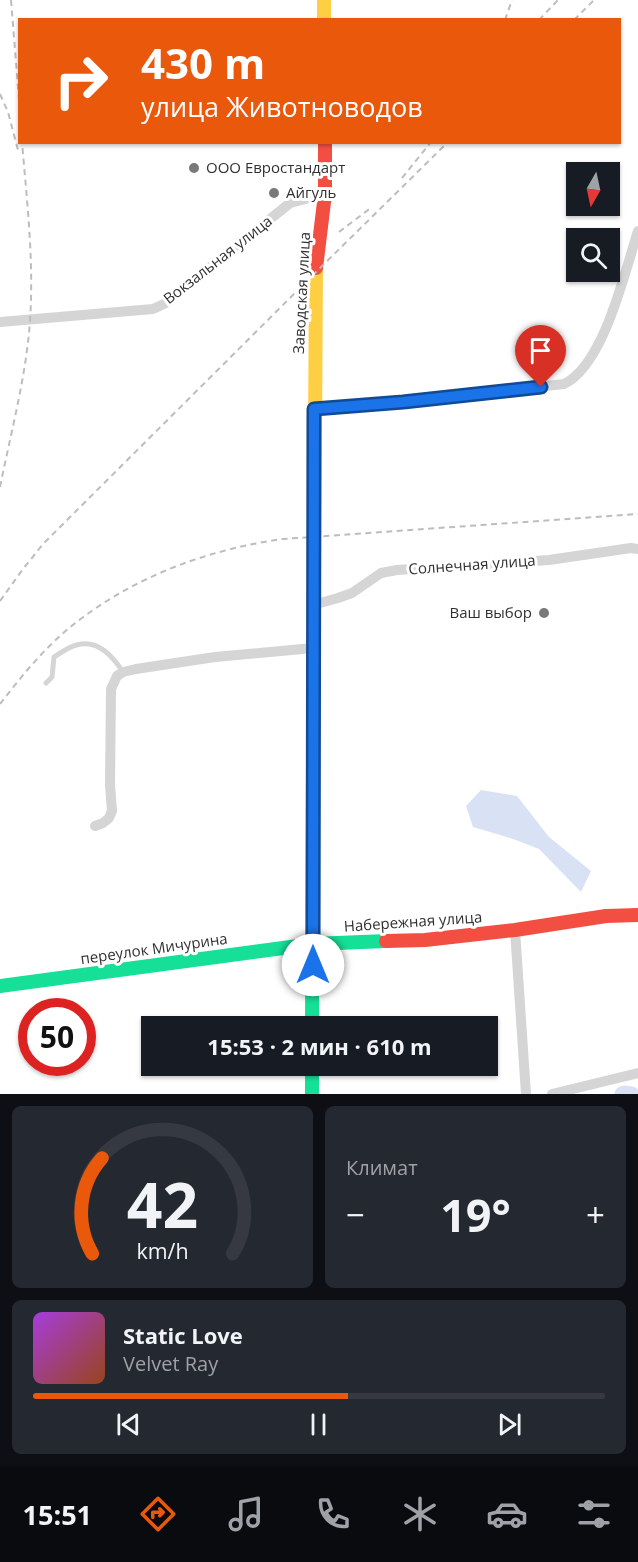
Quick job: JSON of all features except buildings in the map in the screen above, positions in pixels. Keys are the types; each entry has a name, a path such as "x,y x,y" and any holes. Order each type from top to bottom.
{"main road":[{"path":"324,0 324,18"},
{"name":"Заводская улица","path":"312,1016 316,272 325,194 325,144"},
{"name":"Набережная улица","path":"313,944 425,940 515,930 606,916 638,915"},
{"name":"переулок Мичурина","path":"0,986 313,944"},
{"path":"312,1076 312,1094"}],"street":[{"name":"Вокзальная улица","path":"0,322 153,309 182,290 290,203 325,194"},
{"path":"314,409 403,402 564,384 570,381 582,370 594,353 609,323 638,231"},
{"name":"Солнечная улица","path":"314,605 352,593 381,573 397,570 549,560 631,548 638,549"},
{"path":"95,826 109,818 112,811 111,689 117,676 123,672 215,657 313,648"},
{"path":"515,930 526,1094"},
{"path":"552,1094 638,1073"}],"lane":[{"path":"46,683 52,677 54,657 81,644 92,645 112,656 123,672"}],"water":[{"path":"481,790 517,796 549,837 591,871 581,892 539,849 473,827 466,806"}],"waterway":[{"path":"622,1094 632,1094"}],"railway":[{"path":"11,0 18,87"},
{"path":"506,18 512,0"},
{"path":"541,18 558,0"},
{"path":"576,18 594,0"},
{"path":"0,94 8,112 19,154"},
{"path":"0,487 22,384 30,321 31,254 22,144"},
{"path":"402,178 429,144"},
{"path":"0,601 43,544 446,144"},
{"path":"339,232 372,207"},
{"path":"0,704 48,647 82,618 128,588 203,557 256,543 283,539 638,514"}],"traffic: fast":[{"path":"312,1016 313,770"},
{"path":"0,986 313,944 386,941"},
{"path":"312,1076 312,1094"}],"traffic: slow":[{"path":"324,0 324,18"},
{"path":"313,770 316,268"}],"traffic: jam":[{"path":"316,268 325,194 325,144"},
{"path":"386,941 425,940 515,930 606,916 638,915"}],"place":[{"name":"ООО Евростандарт","path":"194,168"},
{"name":"Айгуль","path":"274,193"},
{"name":"Ваш выбор","path":"544,613"}],"route":[{"path":"313,965 314,409 541,387"}]}
